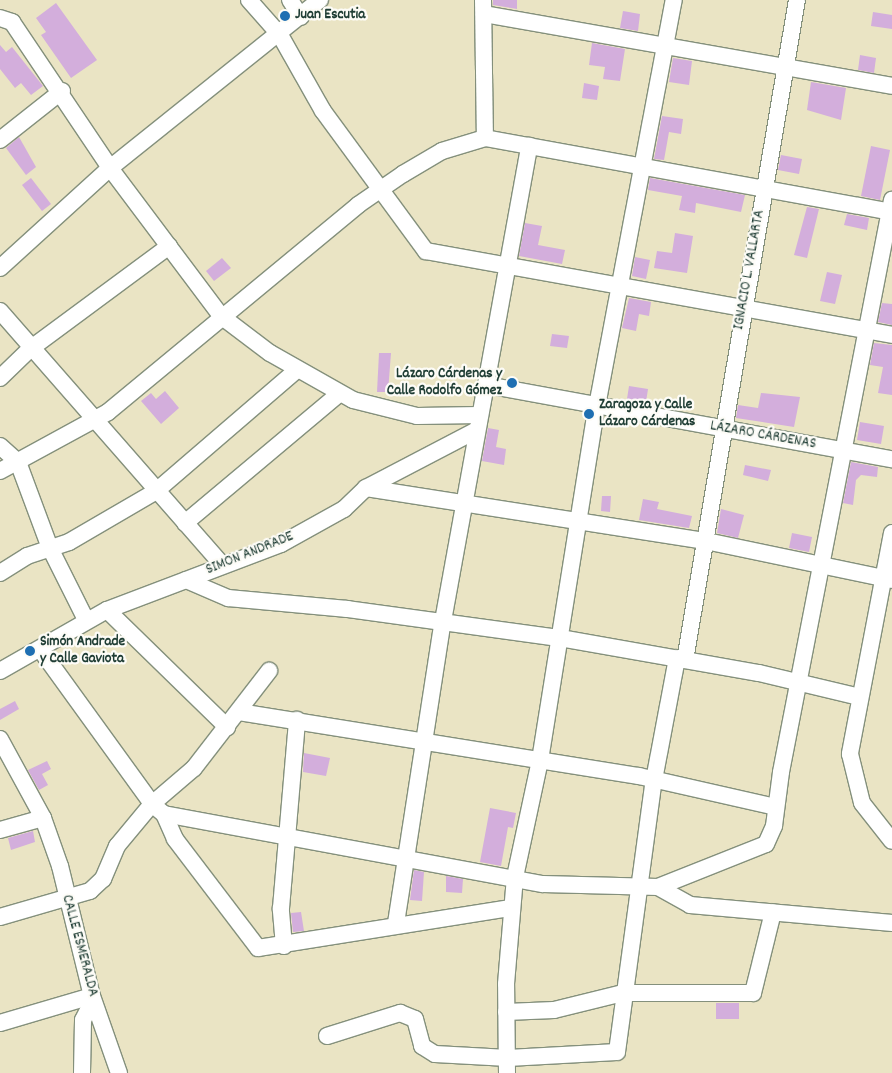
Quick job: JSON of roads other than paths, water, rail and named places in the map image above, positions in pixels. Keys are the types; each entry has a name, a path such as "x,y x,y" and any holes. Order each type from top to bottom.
{"street":[{"path":"249,0 280,35 323,111 380,192 426,251 508,268 892,335"},
{"path":"290,0 301,17"},
{"path":"0,268 110,168 280,35 320,0"},
{"path":"327,1036 400,1013 415,1019 422,1046 430,1052 508,1065 506,1012 511,908 515,877 540,760 597,406 623,288 642,165 674,0"},
{"name":"IGNACIO L. VALLARTA","path":"508,1065 617,1052 623,993 650,886 654,780 706,541 722,428 797,0"},
{"path":"484,138 484,7 665,46 892,86"},
{"path":"0,18 12,22 62,91 110,168 221,316 297,370 339,394 417,416 478,422"},
{"path":"0,140 62,91"},
{"path":"0,471 95,421 358,204 380,192 442,151 484,138 642,165 764,190 891,208 842,451 824,565 798,681 775,807 774,826 766,844 650,886 543,884 404,856 288,839 158,809"},
{"path":"396,923 404,856 425,741 443,621 467,503 478,422 487,385 529,146"},
{"path":"0,378 30,349 169,246"},
{"path":"0,312 155,492 222,565"},
{"path":"0,573 50,548 68,542 155,492 297,370"},
{"name":"LÁZARO CÁRDENAS","path":"487,385 892,459"},
{"path":"185,523 339,394"},
{"name":"SIMON ANDRADE","path":"0,670 40,649 86,620 107,610 281,544 344,509 366,488 478,422"},
{"path":"0,446 18,462 50,548 86,620"},
{"path":"366,488 706,541 888,579"},
{"path":"892,533 888,579 851,740 853,781 876,826 892,840"},
{"path":"186,580 228,598 443,621 560,638 798,681 860,696"},
{"path":"107,610 227,727"},
{"path":"40,649 158,809 175,840 258,948 284,946 396,923 511,908"},
{"path":"0,917 66,901 90,891 103,879 117,846 158,809 194,768 269,671"},
{"path":"239,712 654,780 775,807"},
{"path":"284,946 281,908 297,720"},
{"name":"CALLE ESMERALDA","path":"0,739 43,818 60,866 66,901 92,998 119,1073"},
{"path":"0,830 43,818"},
{"path":"650,886 690,905 892,923"},
{"path":"506,1012 554,1010 623,993 753,993 773,912"},
{"path":"0,1022 92,998"},
{"path":"82,1073 83,1020 92,998"}],"place":[{"name":"Juan Escutia","path":"285,16"},
{"name":"Lázaro Cárdenas y Calle Rodolfo Gómez","path":"512,383"},
{"name":"Zaragoza y Calle Lázaro Cárdenas","path":"589,414"},
{"name":"Simón Andrade y Calle Gaviota","path":"30,651"}]}
